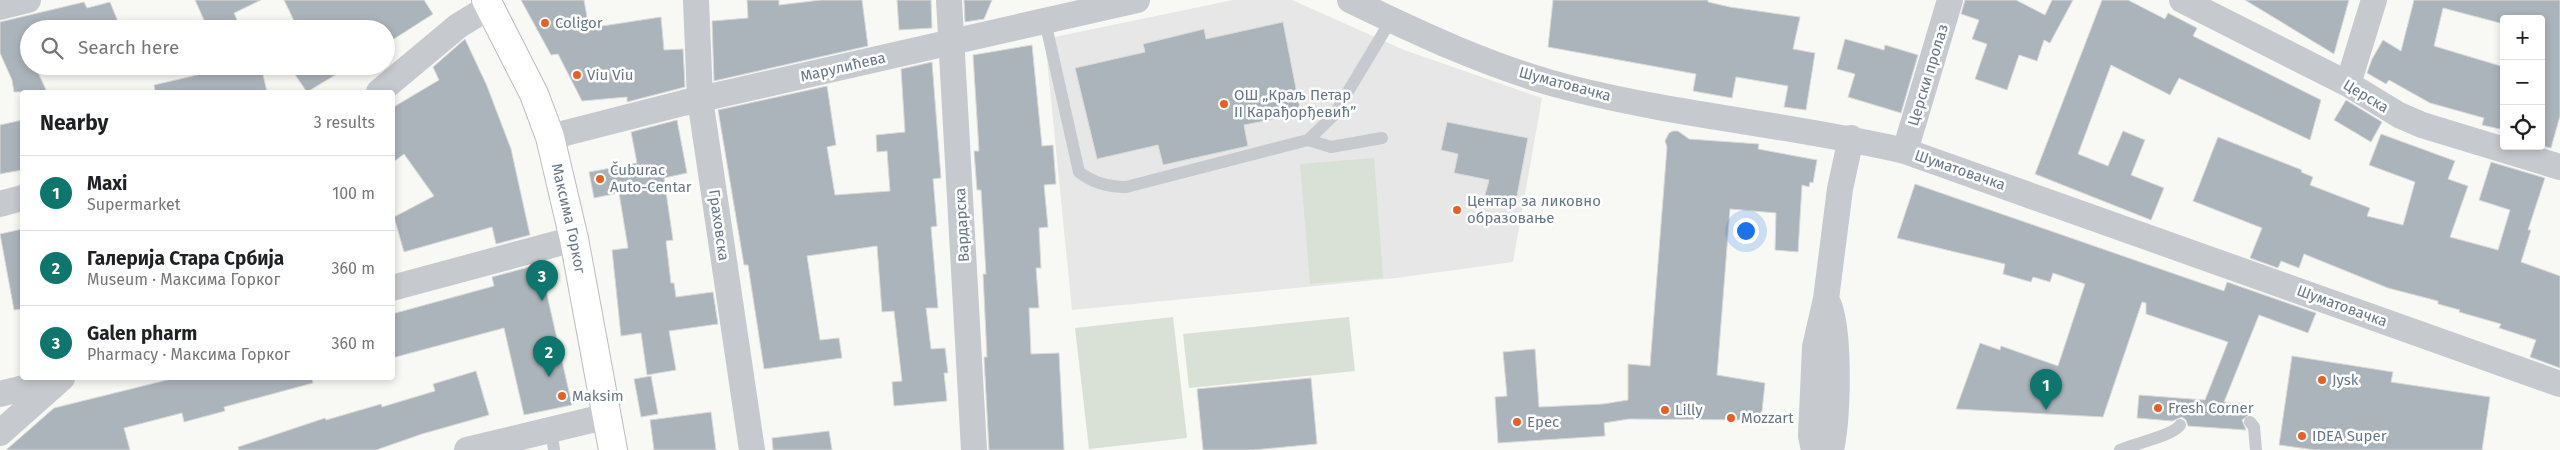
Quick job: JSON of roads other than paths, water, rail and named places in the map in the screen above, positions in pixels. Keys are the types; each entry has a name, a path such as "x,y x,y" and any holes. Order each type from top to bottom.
{"main road":[{"name":"Максима Горког","path":"487,3 534,94 550,137 574,239 613,450"}],"street":[{"path":"0,7 28,0"},
{"name":"Граховска","path":"696,0 700,99 752,450"},
{"name":"Вардарска","path":"949,0 974,450"},
{"name":"Марулићева","path":"550,137 700,99 1137,0"},
{"name":"Шуматовачка","path":"1350,0 1391,20 1504,67 1570,88 1851,138 1905,151 2560,384"},
{"name":"Церски пролаз","path":"1905,151 1950,0"},
{"name":"Церска","path":"2182,0 2348,84 2375,102 2422,124 2560,167"},
{"path":"2348,84 2374,0"},
{"path":"381,90 487,3"},
{"path":"1814,450 1811,436 1815,347 1826,298 1840,188 1851,138"},
{"path":"0,204 20,199"},
{"path":"395,287 574,239"},
{"path":"1826,298 1833,318 1836,348 1834,435 1831,450"},
{"path":"0,394 54,380"},
{"path":"0,433 60,380"},
{"path":"467,450 552,439 608,416"}],"lane":[{"path":"1045,21 1078,172 1109,187 1126,186 1308,140 1334,115 1391,20"},
{"path":"1308,140 1331,147 1382,138"},
{"path":"2250,422 2254,427 2256,450"},
{"path":"2120,450 2136,443 2173,433 2180,425"}],"place":[{"name":"Coligor","path":"545,23"},
{"name":"Viu Viu","path":"577,75"},
{"name":"ОШ „Краљ Петар II Карађорђевић”","path":"1224,104"},
{"name":"Čuburac Auto-Centar","path":"600,179"},
{"name":"Центар за ликовно образовање","path":"1457,210"},
{"name":"Galen pharm","path":"542,301"},
{"name":"Галерија Стара Србија","path":"549,377"},
{"name":"Jysk","path":"2322,380"},
{"name":"Maksim","path":"562,396"},
{"name":"Fresh Corner","path":"2158,408"},
{"name":"Lilly","path":"1665,410"},
{"name":"Maxi","path":"2046,410"},
{"name":"Mozzart","path":"1731,418"},
{"name":"Ерес","path":"1517,422"},
{"name":"IDEA Super","path":"2302,436"}]}
